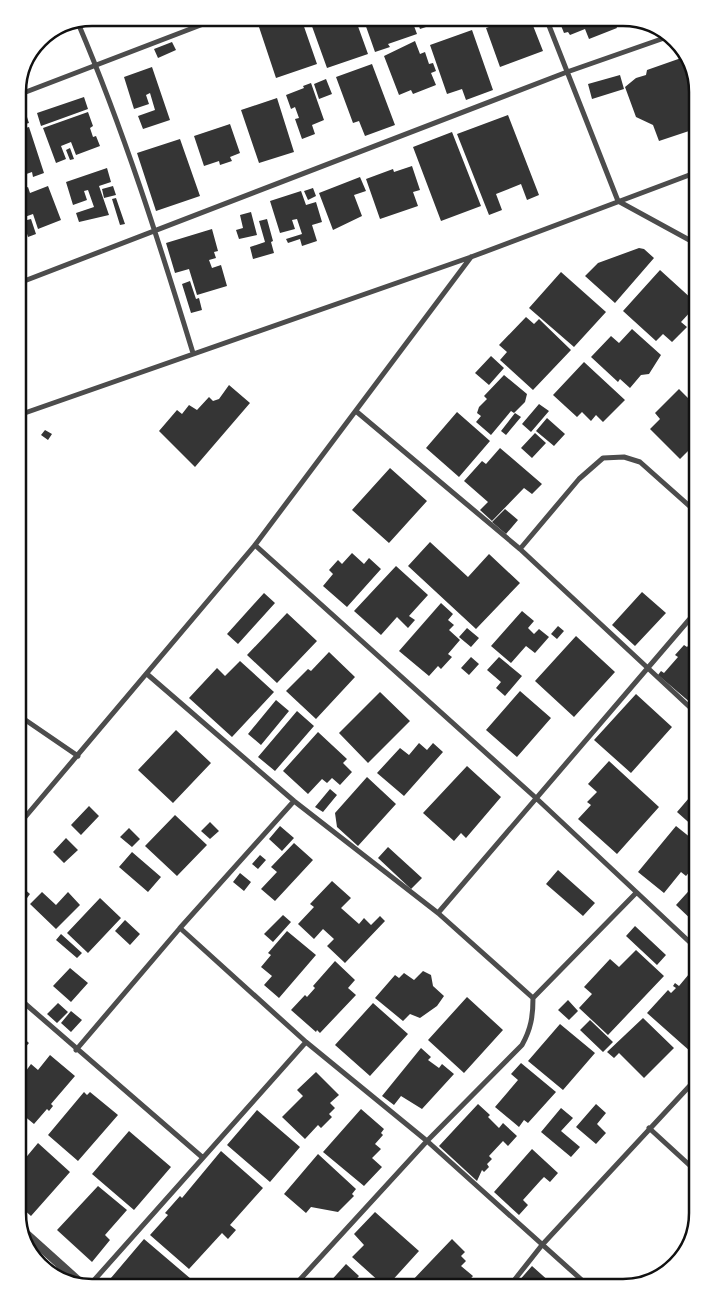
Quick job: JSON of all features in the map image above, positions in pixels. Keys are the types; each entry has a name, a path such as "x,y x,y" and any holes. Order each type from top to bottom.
{"street":[{"path":"26,92 198,26"},
{"path":"549,26 618,201 689,240"},
{"path":"80,28 96,66 156,231 193,353"},
{"path":"26,280 567,72 662,39"},
{"path":"26,413 471,257 689,175"},
{"path":"26,816 255,546 471,257"},
{"path":"357,412 520,549 689,706"},
{"path":"520,549 579,479 602,458 624,457 640,462 689,506"},
{"path":"255,546 536,798 689,942"},
{"path":"438,913 689,620"},
{"path":"147,674 294,802 438,913 533,998"},
{"path":"26,720 78,756"},
{"path":"76,1050 180,928 294,802"},
{"path":"301,1279 427,1142 522,1045 530,1032 533,1016 533,998 636,893"},
{"path":"180,928 306,1042 427,1142 581,1279"},
{"path":"26,1005 76,1050 202,1157"},
{"path":"95,1279 306,1042"},
{"path":"515,1279 542,1245 689,1086"},
{"path":"649,1128 689,1165"},
{"path":"31,1238 72,1275"}],"building":[{"path":"259,26 304,26 317,64 276,78"},
{"path":"312,26 358,26 368,54 327,68"},
{"path":"366,26 414,26 417,34 388,44 390,47 375,52"},
{"path":"492,26 533,26 543,51 500,67 486,28"},
{"path":"561,26 616,26 617,28 589,39 585,29 570,35 568,32 564,33"},
{"path":"472,30 493,90 466,100 462,89 447,94 430,45"},
{"path":"415,41 420,54 425,52 429,64 433,63 436,71 431,73 436,85 413,94 411,90 399,95 384,56"},
{"path":"172,42 176,50 158,58 154,49"},
{"path":"680,59 684,67 689,92 689,131 659,141 653,125 636,117 625,87 636,78 646,75 647,70"},
{"path":"372,64 395,125 365,136 359,121 353,123 336,77"},
{"path":"152,67 170,120 143,129 138,116 155,110 150,93 146,95 149,104 134,109 124,77"},
{"path":"620,75 624,89 592,99 588,84"},
{"path":"326,79 332,94 319,99 314,84"},
{"path":"311,83 324,120 312,125 315,134 302,139 295,119 299,118 295,107 291,109 286,95"},
{"path":"84,97 88,109 41,126 37,113"},
{"path":"277,98 294,152 259,163 241,110"},
{"path":"88,112 93,126 90,128 93,137 96,136 100,146 76,155 71,142 61,146 66,159 56,163 43,128"},
{"path":"508,115 539,195 527,200 521,184 496,194 502,210 489,215 457,134"},
{"path":"230,124 240,153 230,157 232,161 220,165 219,161 204,166 194,136"},
{"path":"29,127 44,173 33,177 32,172 26,174 26,128"},
{"path":"452,132 481,206 441,221 413,147"},
{"path":"180,139 200,196 156,211 137,153"},
{"path":"70,148 74,159 70,160 66,150"},
{"path":"412,166 420,190 413,192 418,206 380,219 366,179 393,169 394,172"},
{"path":"107,168 111,182 99,186 109,215 79,222 76,213 94,207 88,190 84,191 87,200 73,205 66,182"},
{"path":"360,177 366,191 354,195 362,216 333,230 319,193"},
{"path":"48,186 61,220 38,229 33,214 26,216 26,188 28,187 30,193"},
{"path":"113,186 116,195 104,198 102,189"},
{"path":"313,188 316,196 308,200 304,191"},
{"path":"301,191 306,205 316,202 322,222 312,225 317,241 302,246 300,239 288,243 286,239 302,234 297,219 292,220 295,229 280,233 270,201"},
{"path":"116,198 125,224 120,225 112,199"},
{"path":"251,212 257,235 239,239 236,230 243,228 240,215"},
{"path":"31,219 36,234 28,237 26,220"},
{"path":"267,219 274,253 253,259 250,247 265,242 259,221"},
{"path":"212,229 218,251 214,252 216,258 209,260 212,268 221,265 227,286 197,295 189,269 175,273 166,243"},
{"path":"639,248 644,249 654,258 615,303 585,276 598,263"},
{"path":"660,270 689,296 689,313 681,322 687,327 672,342 663,334 656,341 623,311"},
{"path":"561,272 606,312 574,347 529,308"},
{"path":"190,281 196,299 199,298 202,310 191,313 182,284"},
{"path":"526,317 534,324 539,319 571,350 533,390 500,360 507,352 499,345"},
{"path":"632,329 661,355 649,374 641,375 630,388 620,379 618,382 591,357 611,336 619,343"},
{"path":"491,356 504,368 489,385 475,373"},
{"path":"584,362 625,400 603,422 596,415 591,421 582,412 577,417 553,395"},
{"path":"504,375 527,394 525,402 514,413 511,411 491,435 476,422 481,416 477,413 479,407 487,399 484,396"},
{"path":"229,385 250,403 195,467 159,431 177,410 182,414 189,405 197,410 209,397 213,401 219,399"},
{"path":"679,389 689,399 689,450 680,459 650,429 660,419 655,413"},
{"path":"539,404 549,411 531,432 522,424"},
{"path":"457,412 490,441 459,477 426,448"},
{"path":"515,413 521,417 506,435 501,431"},
{"path":"547,418 565,434 554,446 536,431"},
{"path":"45,430 52,434 48,440 41,435"},
{"path":"535,433 546,443 532,458 521,448"},
{"path":"500,448 542,484 532,494 524,488 492,521 480,510 488,502 464,481 482,461 486,464"},
{"path":"390,468 427,501 389,543 352,510"},
{"path":"505,509 518,520 506,534 492,522"},
{"path":"430,542 468,577 489,554 520,583 476,629 408,566"},
{"path":"352,553 364,564 369,558 381,569 347,607 323,586 333,574 329,570 338,560 342,564"},
{"path":"396,566 428,595 409,616 415,620 408,628 397,617 381,635 354,611"},
{"path":"642,592 666,613 635,646 612,625"},
{"path":"264,593 275,603 238,644 227,634"},
{"path":"441,603 453,614 448,620 454,625 449,630 460,640 448,654 452,657 441,669 438,666 429,676 399,651"},
{"path":"522,611 534,621 528,628 534,634 539,629 549,637 535,653 526,646 511,663 491,646"},
{"path":"287,613 317,641 277,683 247,655"},
{"path":"558,626 564,631 557,639 551,634"},
{"path":"467,628 479,638 471,647 459,637"},
{"path":"576,636 615,672 574,717 535,681"},
{"path":"684,645 687,647 689,645 689,701 658,675 661,671 664,673 678,657 675,655"},
{"path":"329,652 355,677 316,719 286,691 308,669 311,671"},
{"path":"471,657 479,664 469,675 461,668"},
{"path":"499,657 522,676 505,696 496,688 501,682 487,670"},
{"path":"240,661 274,692 232,737 189,698 217,668 225,676"},
{"path":"520,691 551,718 517,757 486,730"},
{"path":"380,692 410,721 368,763 339,733"},
{"path":"636,694 672,727 631,773 594,740"},
{"path":"276,700 289,711 261,745 248,734"},
{"path":"297,711 314,726 275,771 258,757"},
{"path":"176,730 211,763 173,803 138,770"},
{"path":"318,732 347,759 343,763 352,772 340,785 332,778 327,783 322,779 308,794 283,771"},
{"path":"419,743 427,750 433,743 443,752 404,796 377,773 400,748 409,755"},
{"path":"609,761 659,807 617,854 578,819 591,805 587,802 597,792 588,784"},
{"path":"467,766 501,797 466,838 461,833 454,841 423,813"},
{"path":"367,777 396,804 358,846 337,827 335,813"},
{"path":"330,789 337,795 323,812 315,807"},
{"path":"689,798 689,823 677,812"},
{"path":"89,806 99,816 81,835 71,825"},
{"path":"175,815 207,845 177,876 145,846"},
{"path":"210,822 219,831 210,839 201,831"},
{"path":"280,826 294,838 282,851 269,839"},
{"path":"676,826 689,836 689,872 686,876 681,872 664,893 638,872"},
{"path":"129,828 140,839 132,847 120,837"},
{"path":"66,838 78,850 64,863 53,852"},
{"path":"294,843 313,860 275,901 261,889 277,872 271,867"},
{"path":"388,847 422,878 411,889 378,858"},
{"path":"132,852 161,877 148,892 119,867"},
{"path":"260,855 266,860 258,869 252,864"},
{"path":"558,870 595,903 583,916 546,884"},
{"path":"240,873 251,882 244,891 233,882"},
{"path":"332,881 351,898 341,908 359,924 364,918 371,925 380,916 385,921 345,963 327,946 334,939 323,929 314,939 298,924 314,907 310,904"},
{"path":"26,890 30,894 26,900"},
{"path":"689,891 689,917 676,905"},
{"path":"42,892 56,905 68,892 80,905 56,929 30,904"},
{"path":"100,898 121,918 88,953 67,933"},
{"path":"283,915 291,922 273,942 264,934"},
{"path":"125,920 140,934 130,945 115,931"},
{"path":"635,926 666,955 657,965 626,936"},
{"path":"287,931 316,955 279,998 264,985 272,976 261,967 271,955 268,953"},
{"path":"61,934 82,953 77,958 56,940"},
{"path":"636,950 664,976 608,1035 579,1008 592,994 584,987 610,959 619,967"},
{"path":"335,961 355,980 348,988 356,995 320,1033 317,1030 316,1032 291,1010 305,995 307,997 315,988 313,986"},
{"path":"70,968 88,983 71,1002 53,986"},
{"path":"423,971 431,975 433,986 444,996 437,1006 420,1018 410,1014 403,1021 375,998 395,975 399,978 404,973 414,980"},
{"path":"689,974 689,1050 647,1013 668,990 671,993 676,988 673,986 675,983 679,986"},
{"path":"467,997 503,1030 464,1073 428,1040"},
{"path":"568,1000 578,1011 569,1020 558,1010"},
{"path":"58,1003 68,1012 57,1023 47,1014"},
{"path":"373,1003 408,1034 370,1076 335,1045"},
{"path":"71,1011 82,1020 71,1032 61,1023"},
{"path":"643,1018 674,1048 644,1078 619,1053 614,1058 607,1052"},
{"path":"590,1020 613,1042 603,1052 580,1030"},
{"path":"560,1024 595,1053 563,1090 528,1061"},
{"path":"421,1048 431,1057 428,1060 439,1068 442,1064 454,1074 422,1109 401,1096 394,1105 382,1096"},
{"path":"50,1055 75,1076 51,1104 53,1106 49,1111 47,1109 34,1124 26,1117 26,1071 31,1064 38,1070"},
{"path":"521,1063 556,1092 528,1123 524,1120 519,1127 495,1107 518,1080 511,1074"},
{"path":"316,1072 339,1095 330,1103 335,1108 329,1114 332,1117 321,1128 318,1125 305,1139 282,1117 303,1096 297,1090"},
{"path":"84,1092 87,1095 90,1092 118,1115 78,1161 48,1135"},
{"path":"478,1104 490,1115 488,1117 499,1128 503,1123 517,1136 508,1146 503,1141 489,1156 492,1159 487,1164 489,1167 484,1172 482,1170 477,1181 439,1146"},
{"path":"596,1104 606,1113 597,1124 606,1133 596,1144 576,1127"},
{"path":"561,1108 573,1118 561,1131 580,1147 571,1157 541,1132"},
{"path":"361,1109 384,1129 381,1133 383,1135 375,1144 381,1149 372,1158 382,1167 364,1186 323,1152"},
{"path":"257,1110 300,1147 270,1182 227,1145"},
{"path":"129,1131 171,1167 134,1210 92,1174"},
{"path":"38,1143 70,1172 31,1216 26,1212 26,1157"},
{"path":"532,1149 558,1173 550,1182 544,1177 541,1180 523,1200 528,1205 519,1215 494,1192"},
{"path":"221,1151 263,1188 230,1225 236,1230 228,1239 222,1233 189,1269 150,1235 168,1215 165,1213 180,1196 182,1198"},
{"path":"318,1154 356,1189 352,1194 354,1196 338,1212 311,1207 306,1213 284,1194"},
{"path":"98,1186 127,1210 105,1235 110,1240 92,1262 57,1230"},
{"path":"375,1212 419,1251 394,1279 376,1279 352,1257 364,1245 354,1234"},
{"path":"144,1239 191,1279 110,1279"},
{"path":"452,1239 465,1252 461,1256 466,1261 461,1266 473,1276 470,1279 414,1279"},
{"path":"346,1264 359,1276 356,1279 332,1279"},
{"path":"532,1266 547,1279 521,1279"}]}
